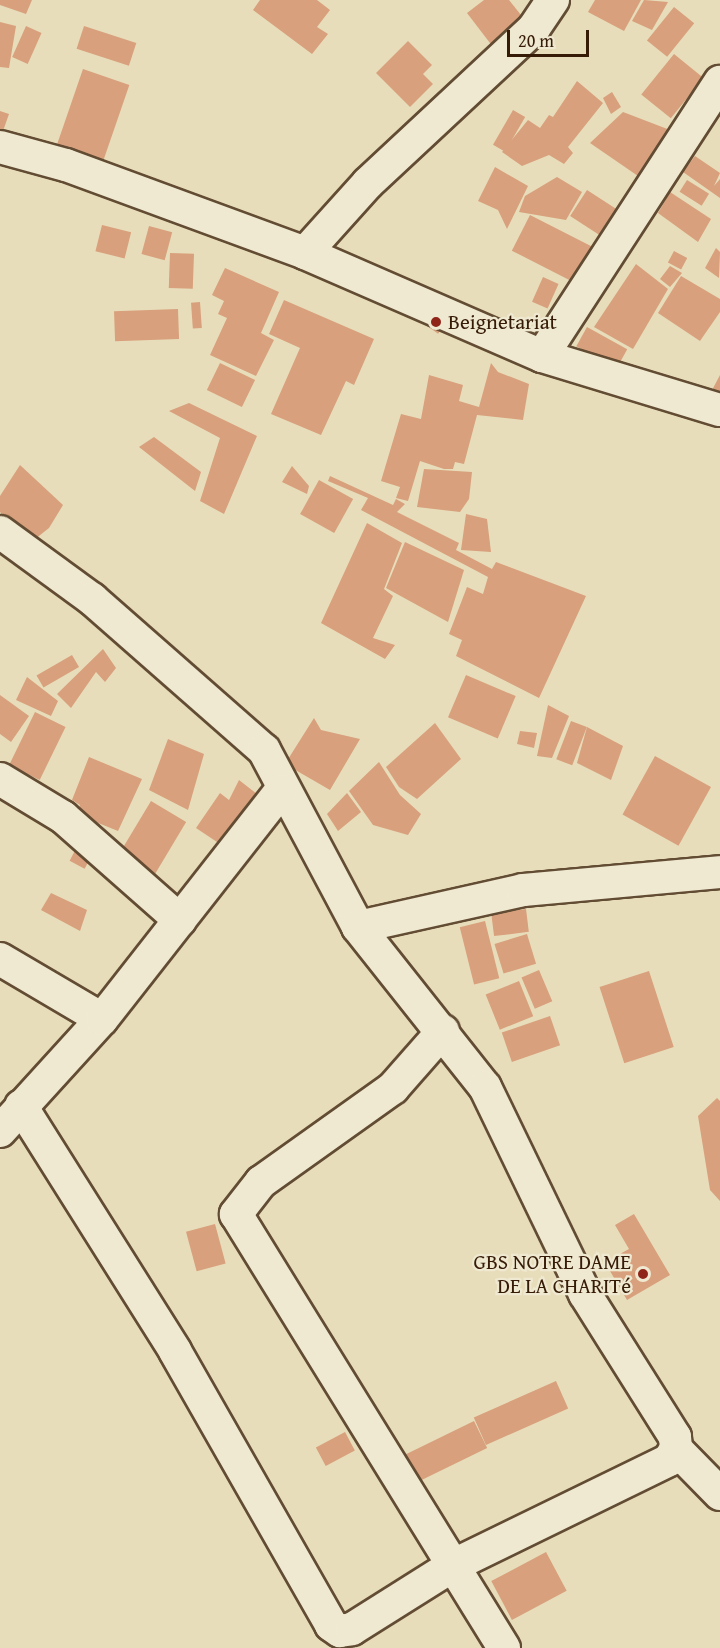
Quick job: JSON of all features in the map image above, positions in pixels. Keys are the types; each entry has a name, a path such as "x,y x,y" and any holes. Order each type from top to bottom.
{"street":[{"path":"305,253 368,183 534,28 553,0"},
{"path":"542,356 720,82"},
{"path":"0,147 66,165 305,253 542,356 720,410"},
{"path":"0,532 92,599 264,750 281,791 358,927 443,1031 485,1087 585,1294 675,1437 676,1449 669,1460 452,1566 352,1629 331,1625 175,1351 21,1106"},
{"path":"0,779 63,817 180,920"},
{"path":"0,1131 102,1019 281,791"},
{"path":"358,927 523,890 720,872"},
{"path":"0,959 102,1019"},
{"path":"443,1031 393,1088 261,1182 236,1214 504,1648"},
{"path":"676,1449 720,1494"}],"building":[{"path":"0,0 32,0 26,14 0,5"},
{"path":"260,0 317,0 330,10 317,27 328,34 312,54 253,10"},
{"path":"484,0 509,0 529,25 493,47 467,13"},
{"path":"595,0 641,0 624,31 588,12"},
{"path":"644,0 668,2 652,30 632,21"},
{"path":"674,7 694,23 667,57 647,40"},
{"path":"0,22 16,26 9,68 0,67"},
{"path":"26,26 42,33 28,64 12,57"},
{"path":"84,26 136,43 129,66 77,49"},
{"path":"408,41 432,65 423,74 433,84 410,107 376,73"},
{"path":"674,54 704,78 671,118 641,94"},
{"path":"83,69 129,85 104,160 57,144"},
{"path":"577,81 603,103 568,147 573,153 564,164 549,155 522,166 502,152 528,120 540,128 549,115 553,117"},
{"path":"612,92 621,107 611,114 603,98"},
{"path":"513,110 525,117 505,152 493,145"},
{"path":"0,111 9,114 3,131 0,130"},
{"path":"623,112 670,130 638,176 590,143"},
{"path":"695,156 720,173 714,186 720,179 720,198 683,172"},
{"path":"495,167 528,186 507,229 498,210 478,201"},
{"path":"557,177 582,192 566,220 519,212 525,196"},
{"path":"687,180 709,194 702,206 680,192"},
{"path":"587,190 626,215 609,241 570,216"},
{"path":"670,192 711,219 698,242 658,213"},
{"path":"530,215 598,250 580,285 512,251"},
{"path":"102,225 131,232 125,258 95,251"},
{"path":"149,226 172,232 165,260 141,254"},
{"path":"716,248 720,252 719,278 705,268"},
{"path":"674,251 687,258 681,270 668,262"},
{"path":"170,253 194,254 193,289 169,288"},
{"path":"636,264 668,289 633,349 594,327"},
{"path":"670,266 682,273 670,287 660,279"},
{"path":"225,268 279,292 261,333 274,340 256,376 210,355 227,318 218,314 224,301 212,295"},
{"path":"681,276 720,299 720,312 700,341 658,313"},
{"path":"543,277 559,284 548,309 532,302"},
{"path":"284,300 374,339 354,385 346,381 321,435 271,414 300,348 269,334"},
{"path":"200,302 202,328 193,329 191,303"},
{"path":"178,309 179,339 115,341 114,311"},
{"path":"433,313 446,322 438,334 425,324"},
{"path":"587,327 627,349 617,369 576,346"},
{"path":"220,363 255,380 242,407 207,390"},
{"path":"491,363 498,372 529,384 523,420 477,415 464,464 455,462 453,469 444,469 420,461 408,501 396,498 400,487 381,481 401,414 421,419 429,375 463,385 459,401 479,407"},
{"path":"720,375 720,398 710,394"},
{"path":"189,403 257,436 224,514 200,501 220,438 169,411"},
{"path":"154,437 201,472 195,491 139,447"},
{"path":"20,465 63,505 49,528 30,543 0,512 0,496"},
{"path":"292,466 309,486 307,494 282,482"},
{"path":"424,469 472,472 469,499 460,512 417,507"},
{"path":"330,476 393,505 396,499 405,504 397,512 459,543 456,550 492,569 496,562 586,596 539,698 456,656 462,640 449,634 467,587 483,594 488,577 361,510 368,498 328,481"},
{"path":"319,480 353,499 334,533 300,514"},
{"path":"466,514 487,519 491,552 461,550"},
{"path":"367,523 402,543 384,589 393,596 373,638 395,645 385,659 321,623"},
{"path":"405,542 464,570 448,622 386,588"},
{"path":"103,649 116,668 105,682 96,672 71,708 57,694"},
{"path":"72,655 79,667 43,688 36,676"},
{"path":"466,675 516,696 498,738 448,717"},
{"path":"27,677 58,701 51,716 16,700"},
{"path":"0,695 29,716 11,742 0,734"},
{"path":"548,705 569,716 552,758 537,756"},
{"path":"35,712 66,727 40,780 9,765"},
{"path":"314,718 321,730 360,739 330,790 285,764"},
{"path":"571,721 587,727 572,765 556,759"},
{"path":"435,723 461,759 417,799 399,787 386,767"},
{"path":"587,727 623,746 611,780 577,763"},
{"path":"520,731 537,733 534,748 517,744"},
{"path":"168,739 204,754 188,810 149,790"},
{"path":"655,756 711,787 678,846 623,815"},
{"path":"89,757 142,779 118,831 76,814 80,805 72,800"},
{"path":"379,762 400,795 421,814 408,835 373,825 349,791"},
{"path":"239,780 266,801 232,852 196,828 220,793 229,800"},
{"path":"347,793 361,812 338,831 327,814"},
{"path":"151,801 186,822 155,874 120,853"},
{"path":"79,843 94,851 85,869 70,861"},
{"path":"51,893 87,910 80,931 41,910"},
{"path":"526,909 529,932 494,936 491,913"},
{"path":"485,921 499,978 474,985 460,927"},
{"path":"527,934 536,964 504,974 494,944"},
{"path":"539,970 552,1001 535,1009 522,977"},
{"path":"649,971 674,1047 624,1063 600,987"},
{"path":"519,981 533,1016 500,1030 486,994"},
{"path":"550,1016 560,1045 512,1062 502,1033"},
{"path":"717,1098 720,1101 720,1201 710,1190 698,1116"},
{"path":"634,1214 670,1275 627,1300 610,1271 622,1264 618,1255 629,1249 615,1225"},
{"path":"215,1224 226,1264 197,1271 186,1232"},
{"path":"556,1381 568,1408 486,1445 474,1418"},
{"path":"474,1421 487,1448 413,1484 400,1457"},
{"path":"345,1432 355,1451 326,1466 316,1447"},
{"path":"546,1552 567,1591 512,1620 491,1581"}],"place":[{"name":"Beignetariat","path":"436,322"},
{"name":"GBS NOTRE DAME DE LA CHARITé","path":"643,1274"}]}
